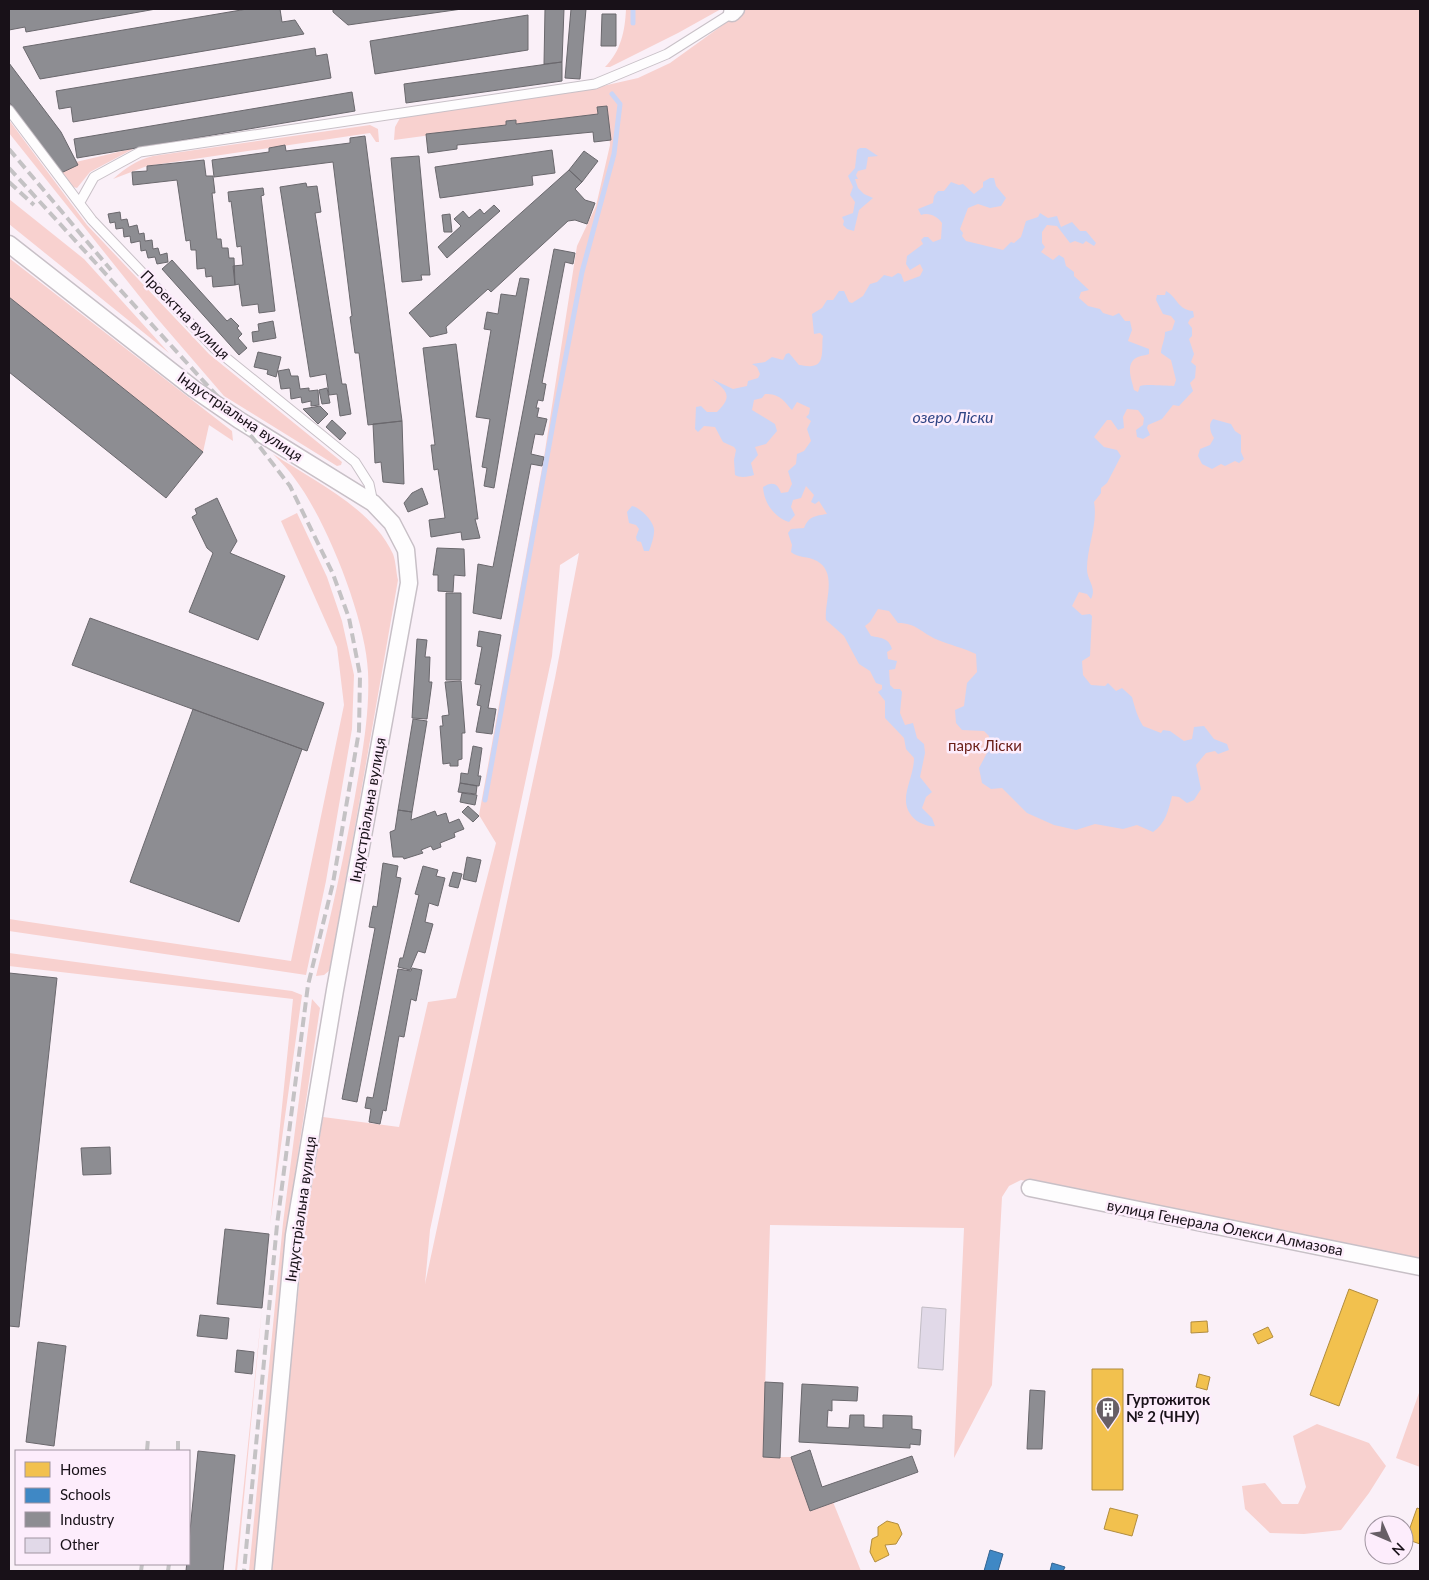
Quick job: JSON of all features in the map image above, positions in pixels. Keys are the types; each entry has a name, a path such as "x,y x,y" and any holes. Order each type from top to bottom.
{"street":[{"name":"Індустріальна вулиця","path":"9,244 194,389 238,420 373,503 392,523 406,550 409,584 335,990 294,1235 264,1571"},
{"name":"вулиця Генерала Олекси Алмазова","path":"1030,1188 1420,1267"}],"lane":[{"path":"80,202 94,177 140,152 595,84 667,54 734,11"},
{"name":"Проектна вулиця","path":"9,110 92,220 214,348 355,462 369,484 373,503"}],"green space":[{"path":"626,9 721,9 610,67 605,67 615,54 621,40 625,25"},
{"name":"парк Ліски","path":"745,9 1420,9 1420,1258 1021,1180 1009,1186 1002,1197 992,1385 954,1458 964,1228 770,1225 763,1457 791,1457 833,1502 861,1571 270,1571 304,1235 323,1117 399,1127 428,1002 456,998 496,843 479,815 544,457 577,246 596,206 610,145 607,106 597,107 598,114 516,124 515,120 506,121 506,125 394,140 395,127 400,118 594,88 638,78 670,63","holes":["579,553 555,678 425,1284 430,1230 552,656 560,565"]},
{"path":"9,120 87,225 209,354 342,462 341,465 337,466 224,396 156,317 9,133"},
{"path":"370,125 378,129 379,142 376,142 370,133 147,166 113,179 132,165 153,156"},
{"path":"135,148 90,172 77,188 73,187 61,173 76,162"},
{"path":"9,199 84,259 169,353 9,224"},
{"path":"9,258 232,431 233,441 209,425 203,452 9,297"},
{"path":"273,454 323,485 357,509 371,523 393,554 398,580 330,970 324,975 316,976 337,886 358,781 367,719 368,672 366,651 360,626 343,572 332,545 307,497 290,472"},
{"path":"297,513 327,577 342,621 354,675 352,729 326,881 306,975 9,931 9,919 291,961 344,705 337,647 281,521"},
{"path":"9,953 292,991 302,995 270,1224 293,999 9,966"},
{"path":"312,999 320,1008 286,1234 255,1571 249,1571 283,1223"},
{"path":"262,1308 237,1571 235,1571"},
{"path":"1420,1390 1420,1467 1396,1458"},
{"path":"1317,1424 1369,1443 1386,1466 1369,1493 1341,1530 1304,1534 1270,1533 1245,1509 1242,1486 1265,1483 1282,1504 1298,1504 1306,1487 1293,1436"}],"water":[{"path":"866,148 878,156 868,157 866,169 858,171 856,175 858,179 855,179 858,188 864,194 873,198 859,210 854,231 847,229 843,225 842,217 853,213 855,202 850,195 853,187 848,176 855,168 857,150"},
{"name":"озеро Ліски","path":"994,178 996,186 1006,198 1001,206 990,208 978,204 968,208 960,229 963,233 962,236 966,241 1003,250 1011,242 1014,243 1021,237 1026,221 1038,217 1040,213 1048,218 1057,216 1061,227 1072,222 1080,231 1086,231 1096,243 1094,246 1086,241 1083,244 1075,241 1070,243 1057,226 1047,225 1042,232 1042,243 1045,247 1041,252 1053,260 1059,255 1064,258 1066,266 1074,272 1074,276 1089,290 1081,292 1079,298 1088,306 1100,309 1103,313 1113,316 1119,313 1125,321 1130,321 1132,330 1128,341 1149,349 1149,354 1138,357 1131,363 1130,372 1134,390 1138,392 1140,386 1143,385 1174,386 1176,380 1171,360 1161,353 1165,332 1172,330 1175,321 1171,316 1163,314 1156,300 1157,295 1165,295 1166,291 1181,306 1193,311 1194,317 1188,323 1192,328 1192,336 1189,339 1194,354 1191,362 1196,366 1195,378 1190,383 1193,391 1179,406 1173,405 1162,419 1148,425 1147,428 1150,435 1143,439 1137,437 1136,430 1143,425 1144,418 1138,410 1127,409 1123,417 1124,428 1118,430 1111,420 1107,420 1094,437 1104,447 1117,450 1121,456 1107,483 1101,488 1101,493 1094,502 1095,519 1087,569 1093,595 1091,599 1087,594 1079,592 1072,606 1082,615 1090,614 1092,616 1090,656 1082,661 1083,675 1091,685 1105,686 1108,683 1116,691 1122,688 1132,697 1143,726 1161,733 1163,730 1170,731 1184,741 1192,739 1194,727 1204,726 1214,739 1227,744 1229,750 1218,754 1215,751 1206,753 1196,765 1201,789 1194,800 1187,803 1179,797 1172,796 1164,821 1153,832 1137,825 1123,829 1095,824 1076,830 1054,825 1027,813 1002,788 991,789 982,783 979,768 988,751 989,736 984,731 962,730 956,723 955,710 964,706 967,683 977,672 976,654 938,640 910,625 898,623 889,611 878,609 870,622 865,626 871,636 884,639 891,645 892,649 887,652 888,659 897,661 895,669 889,670 890,685 894,689 900,689 902,692 900,713 905,725 913,723 917,738 924,744 925,753 920,777 932,792 926,797 922,808 932,818 935,826 917,821 910,814 906,799 914,758 906,749 904,738 885,718 885,701 878,692 882,689 882,685 876,683 870,671 859,664 844,636 826,620 829,580 823,566 814,559 791,552 792,545 788,533 791,529 804,528 813,517 827,514 819,501 815,504 811,502 814,495 806,486 801,498 793,500 791,507 795,515 789,522 774,513 765,499 763,487 766,485 776,485 781,493 788,492 792,484 788,471 796,464 797,454 804,451 811,441 807,429 811,421 806,417 809,414 810,408 797,402 792,410 781,398 770,394 765,394 762,398 754,400 752,410 775,424 777,431 766,444 755,447 758,455 751,463 754,475 749,476 741,477 735,475 734,460 736,450 734,447 723,442 715,427 704,426 698,432 695,429 696,407 701,406 707,412 717,412 727,397 724,390 712,379 733,389 747,386 748,381 758,378 760,374 757,367 752,364 765,362 772,357 783,360 786,354 789,353 799,365 816,365 822,354 823,336 820,333 814,334 812,314 822,308 827,300 833,300 839,291 844,291 849,302 852,303 863,296 870,284 877,282 884,275 892,277 898,273 901,274 904,282 920,276 923,270 920,264 910,270 906,264 907,256 923,244 921,240 924,237 928,237 933,242 941,239 942,223 933,216 921,215 918,209 933,203 934,196 938,191 944,191 951,182 959,185 963,184 974,194 983,187 983,182"},
{"path":"1213,419 1231,424 1235,431 1241,435 1241,452 1244,459 1239,463 1235,461 1225,466 1221,464 1212,469 1202,464 1198,456 1200,449 1210,445 1214,438 1210,428 1210,423"},
{"path":"632,506 643,512 653,524 654,534 649,551 644,551 641,542 637,541 636,537 639,529 636,525 629,523 627,512"}],"building: Homes":[{"path":"1349,1289 1378,1300 1339,1406 1310,1395"},
{"path":"1207,1321 1208,1332 1191,1333 1191,1322"},
{"path":"1268,1327 1273,1337 1258,1344 1253,1334"},
{"name":"Гуртожиток № 2 (ЧНУ)","path":"1092,1369 1123,1369 1123,1490 1092,1490"},
{"path":"1199,1374 1210,1377 1207,1390 1196,1387"},
{"path":"1110,1508 1138,1515 1132,1536 1104,1529"},
{"path":"1417,1508 1420,1509 1420,1544 1414,1542 1414,1516"},
{"path":"887,1521 898,1524 902,1534 896,1544 885,1545 889,1555 875,1562 870,1552 872,1539 878,1536 878,1527"}],"building: Schools":[{"path":"990,1550 1003,1554 998,1571 984,1571"},
{"path":"1052,1563 1065,1567 1063,1571 1050,1571"}],"building: Industry":[{"path":"9,9 156,9 26,32 25,27 9,30"},
{"path":"247,9 280,9 282,22 295,20 304,34 40,79 23,47"},
{"path":"333,9 462,9 348,25 333,12"},
{"path":"545,9 564,9 562,62 544,64"},
{"path":"571,9 586,9 580,79 565,78"},
{"path":"602,14 616,14 616,46 601,46"},
{"path":"528,15 528,50 375,74 370,41"},
{"path":"315,48 316,56 327,54 331,78 73,122 71,107 59,109 56,91"},
{"path":"562,62 562,81 406,103 404,84"},
{"path":"9,63 61,132 78,165 61,173 9,102"},
{"path":"352,92 355,111 77,158 74,139"},
{"path":"607,106 611,140 594,142 593,132 457,145 457,149 428,153 426,134 506,125 506,121 516,120 516,124 598,114 597,107"},
{"path":"365,136 402,421 368,425 359,353 355,353 350,317 352,316 333,162 214,177 212,160 269,152 269,148 285,145 286,151 350,143 350,138"},
{"path":"552,150 555,173 532,176 533,185 440,198 435,167"},
{"path":"584,151 598,161 582,182 569,170"},
{"path":"419,156 430,275 421,275 422,280 402,282 391,158"},
{"path":"204,160 206,176 213,176 215,193 212,193 217,239 221,239 222,248 228,248 229,258 234,258 235,285 213,287 212,276 206,277 205,268 197,269 196,250 191,250 190,240 186,241 177,180 133,185 132,172 147,171 147,166"},
{"path":"569,170 582,182 575,189 585,200 595,203 587,224 575,220 568,221 491,292 488,289 446,327 447,333 430,337 409,313"},
{"path":"306,183 307,187 317,186 321,212 315,213 342,384 346,384 351,414 340,416 337,394 329,395 326,374 310,377 280,187"},
{"path":"263,188 264,195 261,196 275,311 259,313 258,304 242,306 239,284 235,285 233,266 243,265 241,246 237,247 231,201 229,202 228,192"},
{"path":"494,205 500,211 447,258 438,247 461,226 454,219 463,211 469,218 480,209 484,214"},
{"path":"120,212 121,220 127,219 129,227 137,225 139,234 144,233 145,241 152,240 153,249 158,248 160,255 167,253 168,262 157,264 155,257 148,258 146,250 141,251 140,241 131,243 130,236 124,237 123,228 116,229 115,222 110,223 108,214"},
{"path":"450,214 452,232 444,232 442,215"},
{"path":"554,249 575,253 573,264 565,262 542,383 546,384 543,401 538,400 536,408 539,408 537,417 547,419 543,435 535,434 531,454 544,457 542,466 531,464 501,619 473,613 478,564 493,567"},
{"path":"172,260 227,321 231,318 239,326 237,328 242,334 238,338 247,348 239,355 162,269"},
{"path":"520,278 529,279 494,488 484,486 487,468 482,467 490,419 476,417 491,330 484,329 487,312 498,314 501,294 516,296"},
{"path":"9,297 203,452 166,498 9,372"},
{"path":"273,321 276,338 253,342 252,332 259,331 258,324"},
{"path":"456,344 478,519 475,519 480,538 462,540 461,532 431,537 429,520 445,518 438,469 434,470 431,445 435,445 423,348"},
{"path":"258,352 281,357 276,377 267,374 268,370 254,367"},
{"path":"289,369 291,376 298,376 300,389 318,390 319,405 311,406 311,401 302,403 301,397 291,399 290,388 281,389 278,371"},
{"path":"327,388 330,403 322,404 319,390"},
{"path":"320,406 328,414 318,424 303,409"},
{"path":"332,420 346,433 340,440 326,427"},
{"path":"402,421 404,484 383,482 381,462 375,463 373,424"},
{"path":"422,488 428,504 408,512 404,503 412,493"},
{"path":"217,498 237,541 230,553 285,576 258,640 189,612 213,553 207,548 192,517 197,514 195,509"},
{"path":"437,548 464,549 465,576 454,575 453,592 438,591 438,575 433,575"},
{"path":"446,593 461,593 461,680 446,680"},
{"path":"90,618 324,703 307,751 72,665"},
{"path":"479,631 501,635 488,708 496,709 492,734 476,732 481,706 477,705 481,685 475,684 482,647 477,646"},
{"path":"417,639 427,640 425,657 430,657 429,682 432,682 427,719 412,718"},
{"path":"461,681 465,733 462,733 462,759 458,760 458,766 450,766 450,763 443,764 440,726 443,726 442,716 449,715 445,682"},
{"path":"193,709 302,749 239,922 130,882"},
{"path":"413,719 427,721 412,812 398,810"},
{"path":"473,746 482,748 478,776 481,776 479,786 460,783 461,773 468,774"},
{"path":"460,783 477,786 476,794 458,792"},
{"path":"462,793 477,795 475,805 460,802"},
{"path":"468,806 479,816 473,822 462,812"},
{"path":"398,810 412,812 411,820 435,811 437,816 446,813 449,823 459,819 464,829 454,833 455,837 440,843 441,847 433,850 431,846 421,850 423,853 404,859 403,857 393,857 390,832 395,830"},
{"path":"467,857 481,860 476,882 463,879"},
{"path":"383,863 398,866 396,877 401,878 357,1102 342,1099 375,928 369,927 373,906 377,907"},
{"path":"423,866 438,870 436,876 445,878 438,906 429,903 425,922 433,924 425,953 418,951 410,970 398,967 400,958 403,958 419,895 415,894"},
{"path":"453,872 462,874 458,888 449,886"},
{"path":"412,968 422,970 416,1001 411,999 404,1037 399,1036 386,1111 383,1110 380,1124 369,1122 371,1109 365,1108 367,1097 373,1098 398,969 411,971"},
{"path":"9,973 57,978 19,1327 9,1326"},
{"path":"110,1147 111,1174 83,1175 81,1148"},
{"path":"225,1229 269,1234 262,1308 217,1304"},
{"path":"200,1315 229,1318 227,1339 197,1336"},
{"path":"38,1342 66,1346 54,1446 26,1442"},
{"path":"237,1350 254,1352 252,1374 235,1372"},
{"path":"765,1382 783,1383 780,1458 763,1457"},
{"path":"802,1384 858,1387 857,1401 832,1400 832,1411 828,1410 827,1427 849,1428 850,1415 864,1415 864,1427 883,1428 883,1415 912,1416 912,1429 921,1430 920,1445 910,1444 910,1448 799,1442"},
{"path":"1030,1390 1045,1391 1042,1449 1027,1449"},
{"path":"810,1450 822,1487 912,1456 918,1472 810,1511 791,1457"},
{"path":"198,1451 235,1455 223,1571 186,1571 187,1565 190,1565 190,1531"}],"building: Other":[{"path":"922,1307 946,1309 943,1370 918,1368"}],"waterway":[{"path":"633,9 633,23"},
{"path":"485,800 582,272 614,154 620,104 612,94"}],"railway":[{"path":"9,149 111,270"},
{"path":"9,168 239,420 290,486 333,574 349,618 360,675 359,731 333,883 308,985 277,1225 244,1571"},
{"path":"9,182 34,205"},
{"path":"147,1450 148,1439"},
{"path":"178,1440 178,1450"},
{"path":"141,1571 142,1565"},
{"path":"168,1571 169,1565"}],"place":[{"name":"Гуртожиток № 2 (ЧНУ)","path":"1108,1430"}]}
